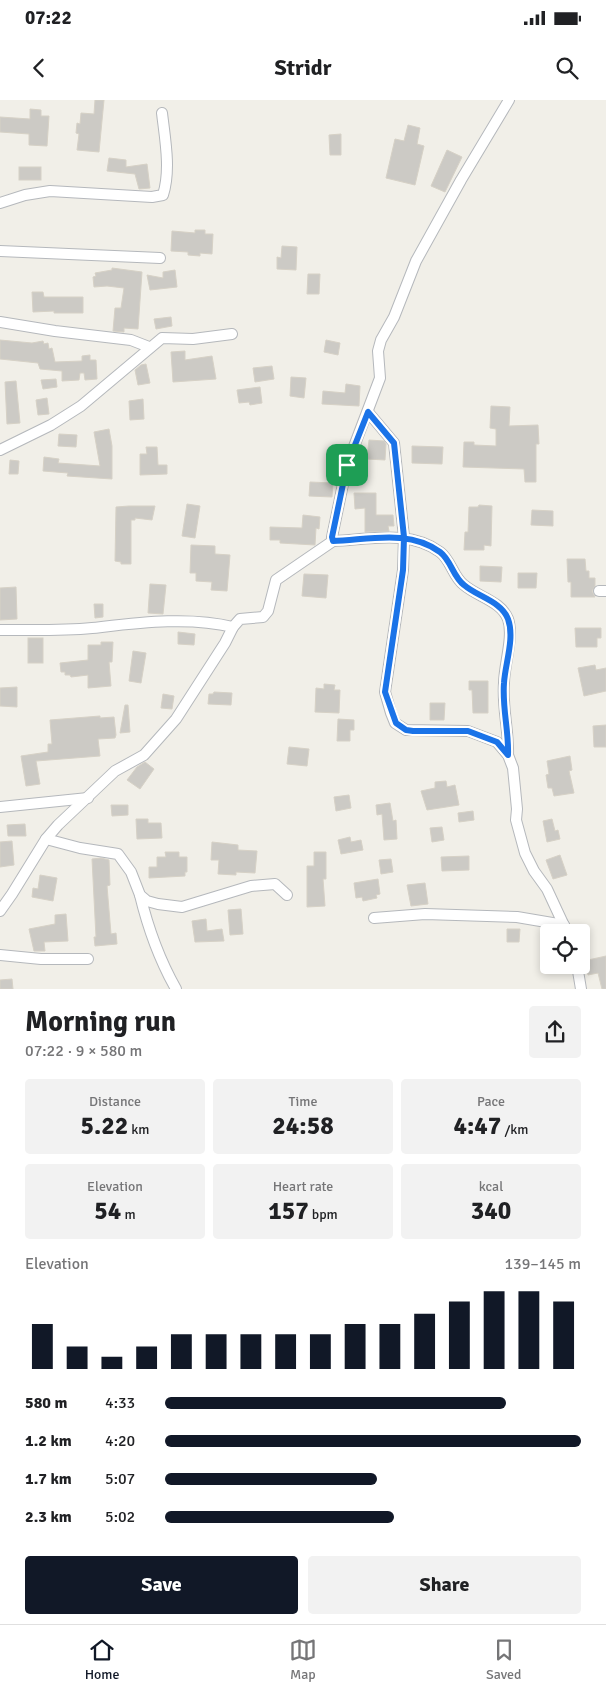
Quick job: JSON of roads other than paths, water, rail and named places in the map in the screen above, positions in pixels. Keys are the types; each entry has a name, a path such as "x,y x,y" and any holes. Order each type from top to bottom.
{"street":[{"path":"333,541 332,537 347,465 380,378 378,351 394,317 416,261 461,180 509,100"},
{"path":"0,203 25,195 50,191 152,197 163,194 166,186 166,166 162,113"},
{"path":"0,251 160,258"},
{"path":"0,322 131,340 149,347"},
{"path":"0,450 51,425 82,406 114,380 149,347 162,338 193,339 232,334"},
{"path":"368,412 394,443 404,537 403,570 385,692 391,713 396,723 406,730 468,731 497,742 508,755 513,768 517,809 516,820 525,853 534,871 548,889 564,924"},
{"path":"0,911 46,839 115,771 144,755 176,719 194,688 225,643 233,627 240,619 264,617 268,611 276,580 333,541 404,537 440,552 449,562 462,584 494,603 503,611 508,620 510,634 504,683 504,713 508,755"},
{"path":"0,630 91,628 126,624 198,622 233,627"},
{"path":"0,807 88,798"},
{"path":"46,839 80,848 118,854 131,872 152,936 176,989"},
{"path":"140,895 148,901 182,907 251,886 275,884 287,895"},
{"path":"374,918 425,914 471,915 517,917 546,924"},
{"path":"0,955 41,959 88,959"},
{"path":"578,974 581,989"}]}
